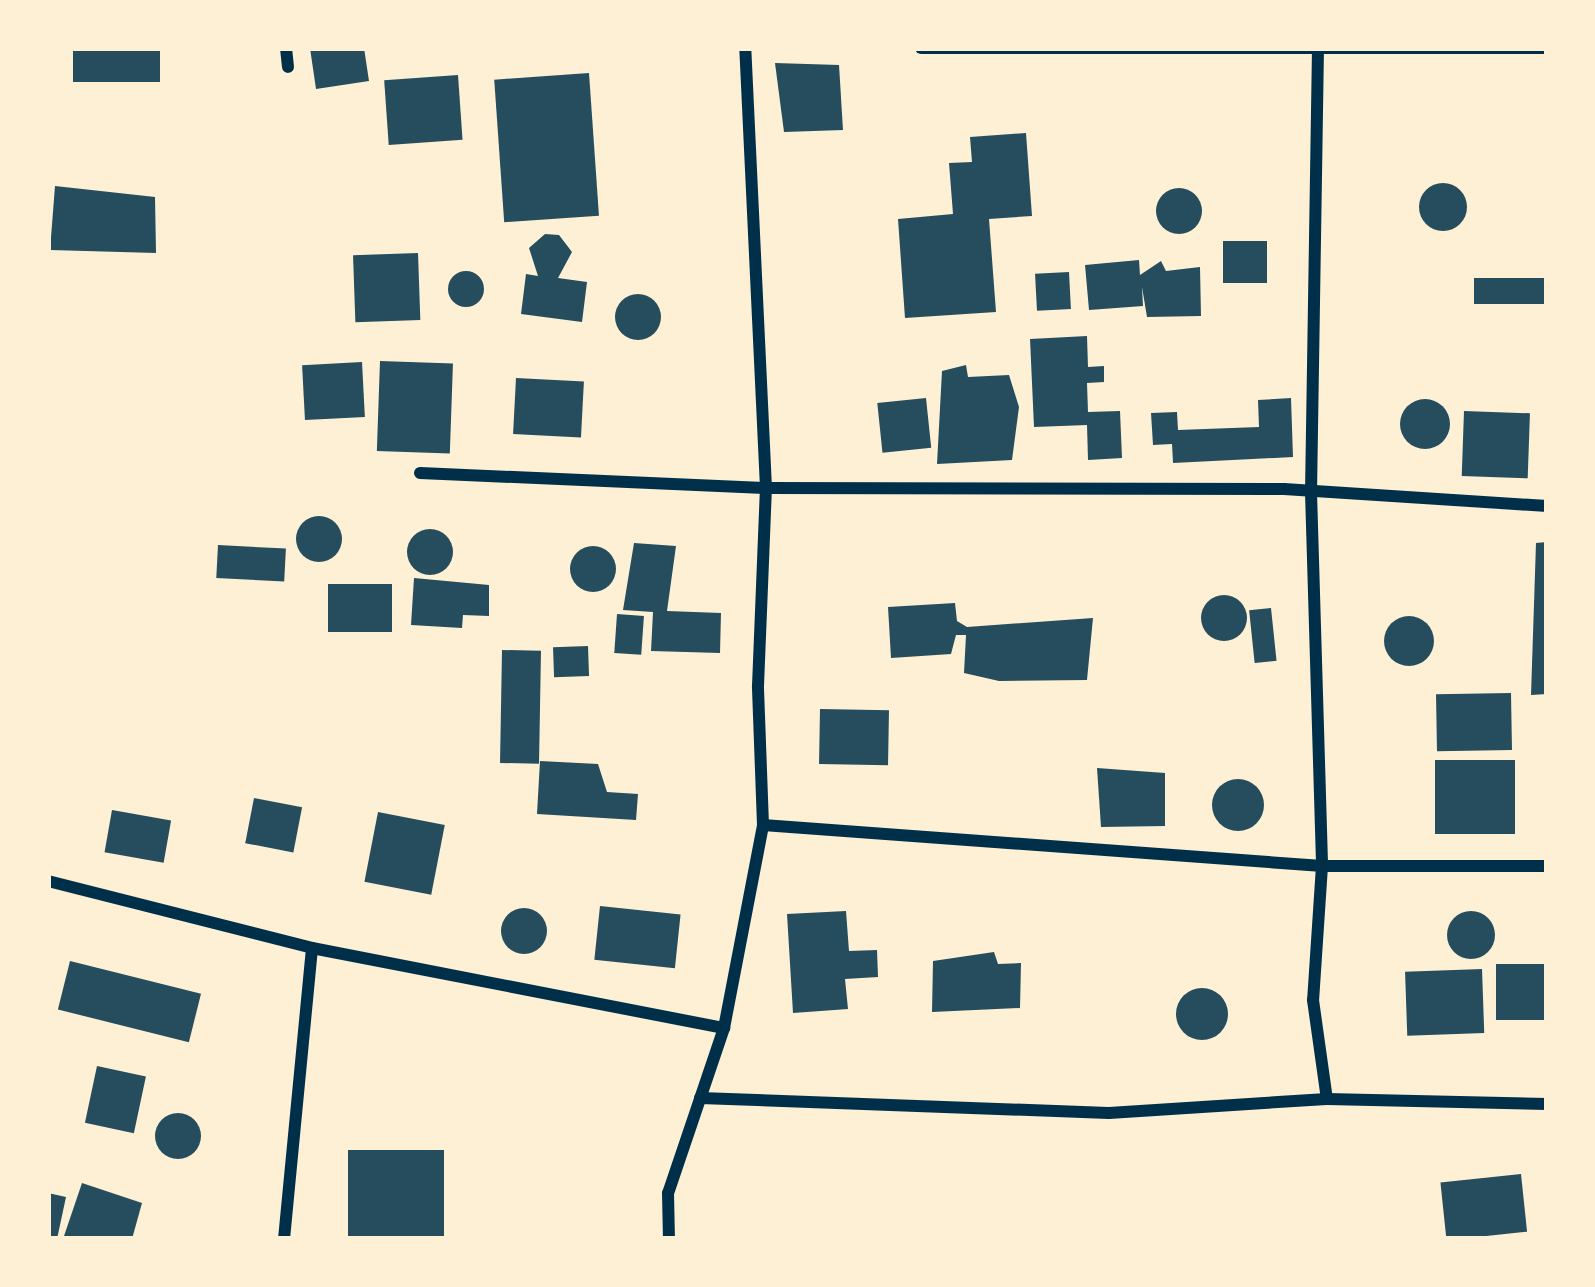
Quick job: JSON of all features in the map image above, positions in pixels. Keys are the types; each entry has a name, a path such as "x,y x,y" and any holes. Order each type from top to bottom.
{"street":[{"path":"286,48 288,67"},
{"path":"669,1239 668,1193 724,1028 763,825 758,686 766,488 745,48"},
{"path":"921,48 1547,48"},
{"path":"1318,50 1311,492 1322,866 1313,1000 1327,1099"},
{"path":"420,473 766,488 1311,492 1547,506"},
{"path":"763,825 1322,866 1547,866"},
{"path":"48,881 313,947 724,1028"},
{"path":"284,1239 313,947"},
{"path":"700,1098 1109,1114 1327,1099 1547,1104"}],"building":[{"path":"73,48 160,48 160,82 73,82"},
{"path":"310,48 364,48 369,81 316,89"},
{"path":"775,63 839,65 843,130 784,132"},
{"path":"589,73 599,216 504,222 494,80"},
{"path":"458,75 463,140 389,145 384,80"},
{"path":"1026,133 1032,216 989,219 996,312 905,318 898,219 953,214 949,163 972,162 970,137"},
{"path":"1443,183 1460,190 1467,207 1460,224 1443,231 1426,224 1419,207 1426,190"},
{"path":"55,186 155,197 156,253 50,250"},
{"path":"1179,188 1195,195 1202,211 1195,227 1179,234 1163,227 1156,211 1163,195"},
{"path":"545,234 559,235 572,252 558,278 587,282 582,322 521,314 526,274 538,276 529,248"},
{"path":"1223,241 1267,241 1267,283 1223,283"},
{"path":"418,253 420,320 355,322 353,255"},
{"path":"1139,260 1140,275 1161,261 1166,271 1200,267 1201,316 1147,317 1142,287 1143,306 1089,310 1085,265"},
{"path":"466,271 479,276 484,289 479,302 466,307 453,302 448,289 453,276"},
{"path":"1069,272 1071,309 1037,311 1035,274"},
{"path":"1474,278 1547,278 1547,304 1474,304"},
{"path":"638,294 655,300 661,317 655,334 638,340 621,334 615,317 621,300"},
{"path":"1087,336 1088,367 1104,366 1104,382 1087,383 1088,412 1120,411 1122,458 1088,460 1087,425 1034,427 1030,339"},
{"path":"380,361 453,364 450,453 377,451"},
{"path":"362,362 365,417 305,420 302,365"},
{"path":"966,365 968,377 1009,375 1019,407 1012,460 937,464 942,371"},
{"path":"516,378 584,382 581,437 513,434"},
{"path":"926,398 931,448 882,453 877,403"},
{"path":"1291,398 1293,457 1173,463 1172,444 1153,445 1151,413 1177,412 1178,430 1259,427 1258,400"},
{"path":"1425,399 1442,407 1450,424 1442,441 1425,449 1408,441 1400,424 1408,407"},
{"path":"1464,411 1530,413 1528,478 1462,476"},
{"path":"319,516 335,523 342,539 335,555 319,562 303,555 296,539 303,523"},
{"path":"430,529 446,536 453,552 446,568 430,575 414,568 407,552 414,536"},
{"path":"1547,542 1547,694 1531,695 1536,543"},
{"path":"634,543 676,546 667,611 721,613 720,653 651,651 653,612 623,610"},
{"path":"218,545 286,549 284,582 216,578"},
{"path":"593,546 609,553 616,569 609,585 593,592 577,585 570,569 577,553"},
{"path":"414,578 489,585 489,616 463,615 462,628 411,625"},
{"path":"328,584 392,584 392,632 328,632"},
{"path":"1224,595 1240,602 1247,618 1240,634 1224,641 1208,634 1201,618 1208,602"},
{"path":"955,603 957,621 967,627 1093,618 1087,680 999,681 964,673 966,635 956,635 951,654 891,658 888,607"},
{"path":"1271,608 1277,661 1255,663 1249,610"},
{"path":"617,614 644,616 641,655 614,653"},
{"path":"1409,616 1427,623 1434,641 1427,659 1409,666 1391,659 1384,641 1391,623"},
{"path":"588,646 589,676 554,677 553,647"},
{"path":"502,650 541,651 539,764 500,763"},
{"path":"1511,693 1512,750 1437,751 1436,694"},
{"path":"820,709 889,710 888,765 819,764"},
{"path":"1435,760 1515,760 1515,834 1435,834"},
{"path":"540,761 598,764 607,792 638,794 636,820 537,814"},
{"path":"1097,768 1165,773 1165,826 1101,827"},
{"path":"1238,779 1256,787 1264,805 1256,823 1238,831 1220,823 1212,805 1220,787"},
{"path":"254,798 302,807 293,853 245,843"},
{"path":"112,810 171,820 164,863 105,852"},
{"path":"378,812 445,825 431,895 364,882"},
{"path":"600,906 681,914 675,968 594,960"},
{"path":"524,908 540,915 547,931 540,947 524,954 508,947 501,931 508,915"},
{"path":"846,911 849,951 877,950 878,977 845,979 848,1009 793,1013 787,914"},
{"path":"1471,911 1488,918 1495,935 1488,952 1471,959 1454,952 1447,935 1454,918"},
{"path":"994,952 998,964 1021,963 1020,1008 932,1012 933,961"},
{"path":"70,961 201,994 189,1042 58,1010"},
{"path":"1496,964 1547,964 1547,1020 1496,1020"},
{"path":"1482,969 1484,1033 1407,1036 1405,972"},
{"path":"1202,988 1220,996 1228,1014 1220,1032 1202,1040 1184,1032 1176,1014 1184,996"},
{"path":"97,1066 146,1076 134,1133 85,1123"},
{"path":"178,1113 194,1120 201,1136 194,1152 178,1159 162,1152 155,1136 162,1120"},
{"path":"348,1150 444,1150 444,1239 348,1239"},
{"path":"1521,1174 1527,1232 1446,1239 1440,1182"},
{"path":"82,1183 142,1203 132,1239 63,1239"},
{"path":"48,1193 66,1197 57,1239 48,1239"}]}
